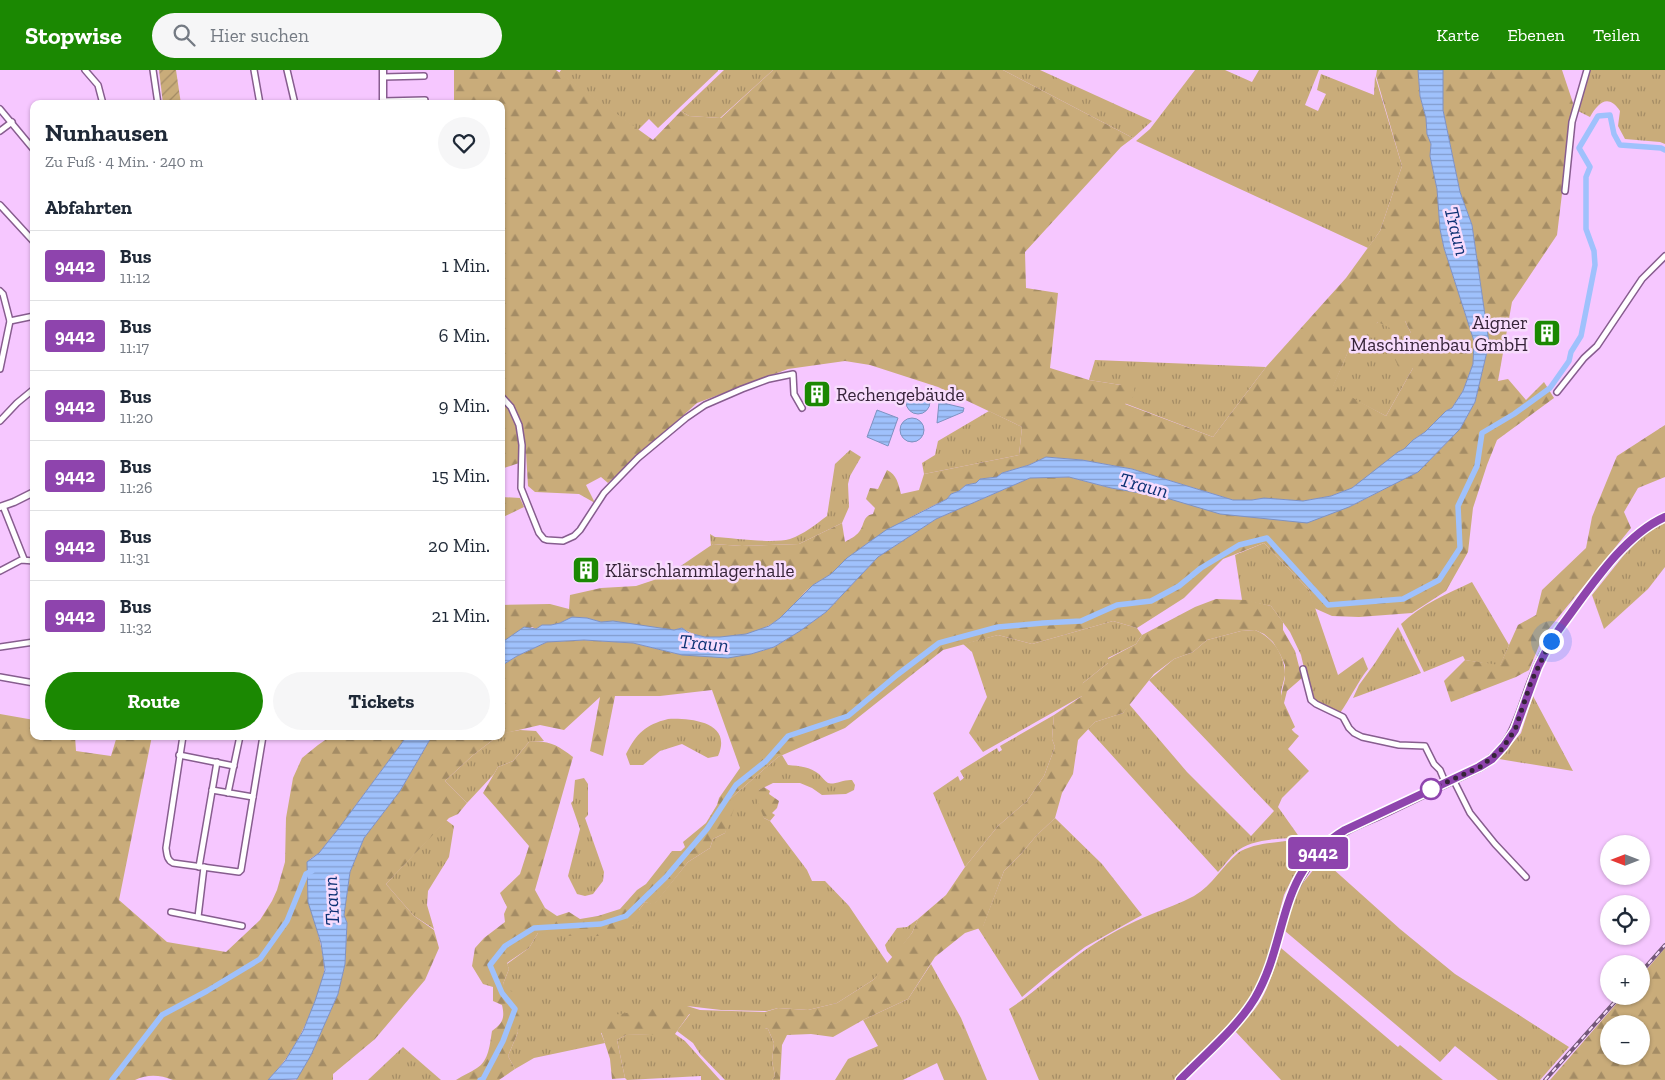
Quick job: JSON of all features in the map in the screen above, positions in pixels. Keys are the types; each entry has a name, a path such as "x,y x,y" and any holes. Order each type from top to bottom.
{"main road":[{"path":"1180,1080 1234,1024 1252,1002 1267,970 1292,891 1305,868 1319,851 1345,830 1381,815 1484,764 1501,750 1515,730 1538,667 1560,628 1626,544 1640,532 1665,517"}],"street":[{"path":"85,70 98,86 102,100"},
{"path":"153,70 157,100"},
{"path":"254,70 259,100"},
{"path":"287,70 294,100"},
{"path":"1565,190 1572,122 1587,70"},
{"path":"383,100 383,73 424,76"},
{"path":"0,109 30,145"},
{"path":"0,130 12,122"},
{"path":"0,205 30,238"},
{"path":"1557,392 1584,358 1597,346 1642,279 1665,256"},
{"path":"0,291 3,294 10,321 0,369"},
{"path":"10,321 30,317"},
{"path":"505,399 516,415 522,436 521,481 523,494 539,533 544,539 552,541 563,541 574,536 604,493 638,458 705,405 768,379 793,374 794,394 802,408"},
{"path":"0,421 17,402 30,392"},
{"path":"24,559 2,507 30,494"},
{"path":"0,571 24,559 30,560"},
{"path":"0,647 30,643"},
{"path":"1303,669 1309,698 1314,703 1343,717 1351,731 1357,736 1399,745 1425,746 1445,782"},
{"path":"0,677 30,682"},
{"path":"182,740 166,848 167,856 173,863 239,872 241,870 262,740"},
{"path":"228,793 239,740"},
{"path":"179,756 234,766"},
{"path":"198,917 202,867 217,762"},
{"path":"1453,779 1470,813 1495,844 1526,877"},
{"path":"212,790 253,797"},
{"path":"171,912 242,926"}],"green space":[{"path":"159,70 176,70 180,100 163,100"},
{"path":"454,70 556,70 653,140 681,111 689,116 721,118 773,70 1003,70 1133,138 1121,147 1025,252 1026,288 1058,293 1050,368 1089,380 1121,385 1129,380 1135,385 1133,397 1125,404 1213,437 1266,367 1346,278 1380,231 1402,166 1376,76 1377,70 1418,70 1420,96 1426,118 1427,134 1431,144 1430,156 1437,189 1440,229 1444,248 1474,341 1473,364 1463,391 1452,408 1446,411 1404,449 1352,488 1331,496 1303,501 1264,498 1233,500 1132,469 1082,460 1046,457 1029,465 1002,473 997,477 980,479 976,483 966,485 959,491 951,494 947,499 883,533 846,560 830,575 812,586 780,618 758,631 732,637 705,637 693,634 682,628 674,630 572,617 560,623 542,625 536,629 532,627 505,641 505,605 550,604 569,609 570,595 601,588 636,586 666,576 713,544 742,546 799,544 842,523 845,542 858,533 865,519 873,514 875,508 866,499 870,488 878,489 887,470 895,477 901,494 919,490 924,474 1019,455 1022,427 938,387 870,365 845,361 788,369 697,403 608,483 601,477 586,485 595,503 579,494 535,492 528,486 526,453 519,463 505,468 505,100 454,100","holes":["1405,321 1411,333 1389,347 1399,368 1413,368 1386,416 1333,387 1354,338 1363,333 1372,338 1378,332 1375,325 1378,322 1390,328"]},
{"path":"561,70 718,71 658,128 649,119 638,130 559,73"},
{"path":"724,70 773,70 720,118 689,116 681,111"},
{"path":"1003,70 1040,70 1152,121 1133,138"},
{"path":"1195,70 1225,70 1252,82 1259,70 1319,70 1305,105 1318,111 1326,94 1317,90 1321,74 1374,95 1375,76 1402,166 1380,231 1368,248 1136,141 1150,129"},
{"path":"1443,70 1562,70 1573,103 1557,235 1512,302 1498,381 1508,379 1526,400 1544,382 1554,398 1497,440 1473,508 1468,552 1446,591 1412,613 1359,617 1332,616 1314,608 1309,590 1264,543 1223,559 1184,598 1137,628 1113,621 1032,644 998,635 943,650 845,728 778,757 730,799 734,809 725,833 713,839 710,848 688,862 654,905 645,902 639,910 644,917 626,932 599,936 559,936 538,933 529,948 507,963 509,969 503,984 519,997 528,1009 517,1023 518,1032 508,1056 515,1069 499,1080 456,1080 481,1065 488,1051 492,1031 502,1020 502,1005 493,1001 493,987 483,984 472,966 475,948 484,938 505,922 504,914 507,907 500,893 520,874 529,846 483,793 498,767 513,761 529,742 553,744 573,757 535,890 545,908 557,916 569,912 580,919 620,909 637,890 646,884 672,851 681,851 685,847 683,842 706,823 719,798 740,768 712,690 660,696 615,696 603,756 590,751 600,697 564,730 540,725 505,733 505,664 547,642 584,640 633,643 682,655 751,654 774,647 826,612 878,557 936,519 1030,478 1069,477 1111,488 1163,497 1349,507 1418,472 1460,429 1475,402 1489,343 1472,225 1460,192 1443,110"},
{"path":"1589,70 1665,70 1665,144 1625,139 1618,126 1620,111 1611,102 1607,101 1600,104 1590,117 1576,110 1585,88"},
{"path":"1405,321 1411,333 1413,368 1386,416 1332,388 1354,338 1378,322"},
{"path":"1095,360 1266,367 1213,437 1124,403 1121,385 1089,380"},
{"path":"989,411 1022,427 1019,455 924,474 922,463 935,455 938,441"},
{"path":"1665,425 1665,477 1638,488 1624,512 1631,528 1543,636 1529,670 1516,677 1451,702 1444,681 1465,660 1500,665 1518,625 1536,615 1542,590 1586,548 1592,517 1617,456"},
{"path":"850,450 861,457 850,476 848,484 849,507 842,523 799,544 742,546 713,544 711,546 710,534 715,537 773,541 790,539 809,529 827,516 835,464"},
{"path":"505,497 520,498 524,507 505,516"},
{"path":"1665,523 1665,567 1648,589 1604,629 1592,595 1624,555 1645,534"},
{"path":"1264,543 1309,590 1338,675 1363,657 1368,669 1340,713 1311,698 1301,655 1290,632 1271,606 1242,600 1235,555"},
{"path":"1472,582 1509,645 1500,666 1465,660 1463,656 1424,672 1401,624 1426,605"},
{"path":"1216,599 1247,600 1271,606 1283,622 1283,630 1295,651 1302,678 1287,691 1284,703 1295,727 1291,730 1282,711 1281,696 1285,678 1285,665 1273,642 1264,634 1255,630 1241,631 1207,640 1193,652 1174,659 1154,674 1123,713 1095,722 1078,740 1073,774 1062,793 1055,818 1004,871 983,927 965,933 935,957 908,999 863,1020 833,1037 811,1034 787,1035 782,1045 780,1080 772,1080 775,1076 772,1061 774,1043 768,1029 765,1028 765,1012 778,1008 808,1010 837,1003 873,980 912,933 918,919 946,895 965,867 998,826 1027,801 1044,776 1055,747 1052,739 1054,715 1082,696 1080,689 1083,683 1108,663 1108,659 1136,644 1142,635 1195,607"},
{"path":"1113,621 1137,628 1142,635 1136,644 1108,658 1108,663 1083,683 1082,696 983,752 969,733 987,697 972,652 963,644 998,635 1032,644"},
{"path":"1398,627 1421,673 1353,698 1359,685"},
{"path":"1255,630 1272,642 1283,661 1285,675 1281,692 1282,702 1291,729 1299,736 1288,749 1309,771 1282,798 1278,807 1300,838 1266,840 1249,844 1236,852 1218,872 1088,729 1095,722 1123,713 1129,704 1187,772 1251,836 1274,811 1149,680 1174,659 1193,652 1207,640 1241,631"},
{"path":"1533,696 1573,771 1499,759 1521,733"},
{"path":"0,714 30,719 30,740 75,740 76,751 111,756 116,740 151,740 119,900 167,942 226,952 260,920 277,890 285,862 286,818 293,778 302,758 325,740 404,740 339,828 319,853 310,859 307,882 308,892 324,962 324,973 316,1000 293,1049 268,1080 173,1080 154,1076 135,1080 0,1080"},
{"path":"1054,715 1052,739 1055,747 1044,776 1027,801 998,826 965,867 933,793 958,776 960,781 964,778 960,771 997,748 999,752 1002,750 1000,746"},
{"path":"668,719 698,721 715,729 720,736 721,745 718,756 708,758 682,744 660,751 643,765 630,765 626,754 638,735 653,724"},
{"path":"520,730 536,731 544,741 529,742 513,761 498,767 494,774 467,803 445,781 493,740 505,740 505,732"},
{"path":"430,740 493,740 445,781 467,803 458,814 449,818 386,884 414,916 434,930 439,948 425,980 375,1039 333,1074 333,1080 296,1080 311,1055 338,994 345,964 347,923 344,915 350,872 364,838 400,791"},
{"path":"782,755 788,765 801,766 812,770 828,783 852,780 855,785 854,790 846,794 822,795 800,783 773,783 759,790 764,818 770,821 807,870 812,881 825,881 849,906 888,964 873,980 837,1003 808,1010 778,1008 767,1011 721,1010 687,1006 700,1010 765,1012 765,1028 768,1029 774,1043 772,1061 775,1076 772,1080 725,1080 700,1054 693,1043 677,1031 690,1014 601,1033 605,1043 534,1058 515,1069 508,1056 518,1032 503,984 509,969 507,964 529,948 538,933 639,910 645,902 654,904 688,862 710,848 713,839 725,833 730,799"},
{"path":"584,778 588,784 588,815 585,818 604,872 603,881 593,894 585,896 577,894 568,876 580,829 571,803 573,801 575,780"},
{"path":"764,787 770,791 769,794 779,801 777,808 772,813 775,815 770,821 764,818 756,798 759,790"},
{"path":"1055,818 1102,864 1142,915 1085,947 1022,997 978,928 983,926 1004,871"},
{"path":"446,820 454,826 449,857 428,891 427,905 434,929 414,916 386,884"},
{"path":"1286,841 1300,842 1310,855 1293,877 1284,895 1264,970 1253,996 1245,1007 1175,1080 1039,1080 1009,1009 1078,955 1103,938 1135,921 1201,892 1238,853 1261,844"},
{"path":"1322,859 1400,929 1455,974 1569,1047 1540,1080 1498,1080 1455,1046 1440,1062 1285,931 1294,900 1302,884"},
{"path":"918,919 912,933 893,958 885,945 897,928 907,927"},
{"path":"1281,948 1398,1047 1400,1045 1443,1080 1281,1080 1235,1031 1261,1000 1270,981"},
{"path":"1665,948 1665,1080 1550,1080 1600,1022 1600,1065 1650,1065 1650,1015 1606,1015 1615,1005 1650,1005 1650,966"},
{"path":"931,964 961,1018 987,1080 944,1080 937,1063 903,1080 835,1080 848,1059 878,1046 863,1020 908,999"},
{"path":"680,1005 690,1013 675,1034 626,1035 617,1040 625,1078 612,1079 610,1059 599,1025 613,1015"},
{"path":"675,1034 685,1041 720,1080 701,1080 701,1076 627,1080 617,1040 626,1035"},
{"path":"403,1047 441,1080 368,1080"}],"water":[{"name":"Traun","path":"1418,70 1443,70 1443,110 1460,192 1472,225 1489,343 1475,402 1460,429 1418,472 1349,507 1307,523 1220,514 1163,497 1111,488 1069,477 1030,478 936,519 878,557 826,612 774,647 728,658 682,655 633,643 584,640 547,642 505,664 505,640 524,627 536,629 542,625 560,623 572,617 674,630 682,628 689,633 705,637 746,634 769,626 780,618 813,585 831,574 847,558 886,530 947,499 951,494 959,491 966,485 976,483 980,479 997,477 1002,473 1029,465 1046,457 1082,460 1132,469 1233,500 1264,498 1303,501 1331,496 1352,488 1404,449 1446,411 1452,408 1463,391 1473,364 1474,341 1444,248 1440,229 1437,189 1430,156 1431,144 1427,134 1426,118 1420,96"},
{"path":"918,390 923,391 929,397 929,407 923,413 918,414 913,413 907,407 906,402 907,397 913,391"},
{"path":"939,402 964,408 963,412 937,423"},
{"path":"877,410 898,418 888,446 867,437"},
{"path":"912,418 921,421 924,430 921,439 912,442 903,439 900,430 903,421"},
{"name":"Traun","path":"404,740 430,740 400,791 364,838 350,872 344,915 347,923 345,964 338,994 311,1055 297,1079 268,1080 285,1061 303,1031 325,970 321,943 308,902 307,862 319,853"}],"waterway":[{"path":"480,1080 483,1079 503,1041 515,1009 502,993 490,965 505,946 534,928 601,924 626,916 666,877 707,829 736,785 766,761 788,736 848,716 939,643 998,627 1081,621 1117,605 1151,601 1179,586 1201,568 1239,545 1267,538 1328,605 1403,599 1439,580 1460,548 1458,506 1477,466 1482,433 1514,414 1550,388 1569,361 1571,352 1581,336 1595,265 1594,251 1586,229 1586,177 1590,167 1579,148 1598,116 1610,115 1614,134 1620,145 1661,148 1665,150"},
{"name":"Traun","path":"112,1080 162,1015 260,959 287,921 306,874 312,871"}],"railway":[{"path":"1650,962 1665,945"},
{"path":"1545,1080 1612,1005"}],"bus line":[{"name":"9442","path":"1180,1080 1249,1007 1261,986 1267,970 1294,886 1316,855 1326,844 1345,830 1381,815 1441,784 1480,767 1501,750 1515,730 1531,682 1543,655 1560,628 1626,544 1650,525 1665,517"}],"place":[{"name":"Aigner Maschinenbau GmbH","path":"1547,333"},
{"name":"Rechengebäude","path":"817,394"},
{"name":"Klärschlammlagerhalle","path":"586,570"}],"route":[{"path":"1431,789 1480,767 1501,750 1515,730 1531,682 1551,641"}]}
